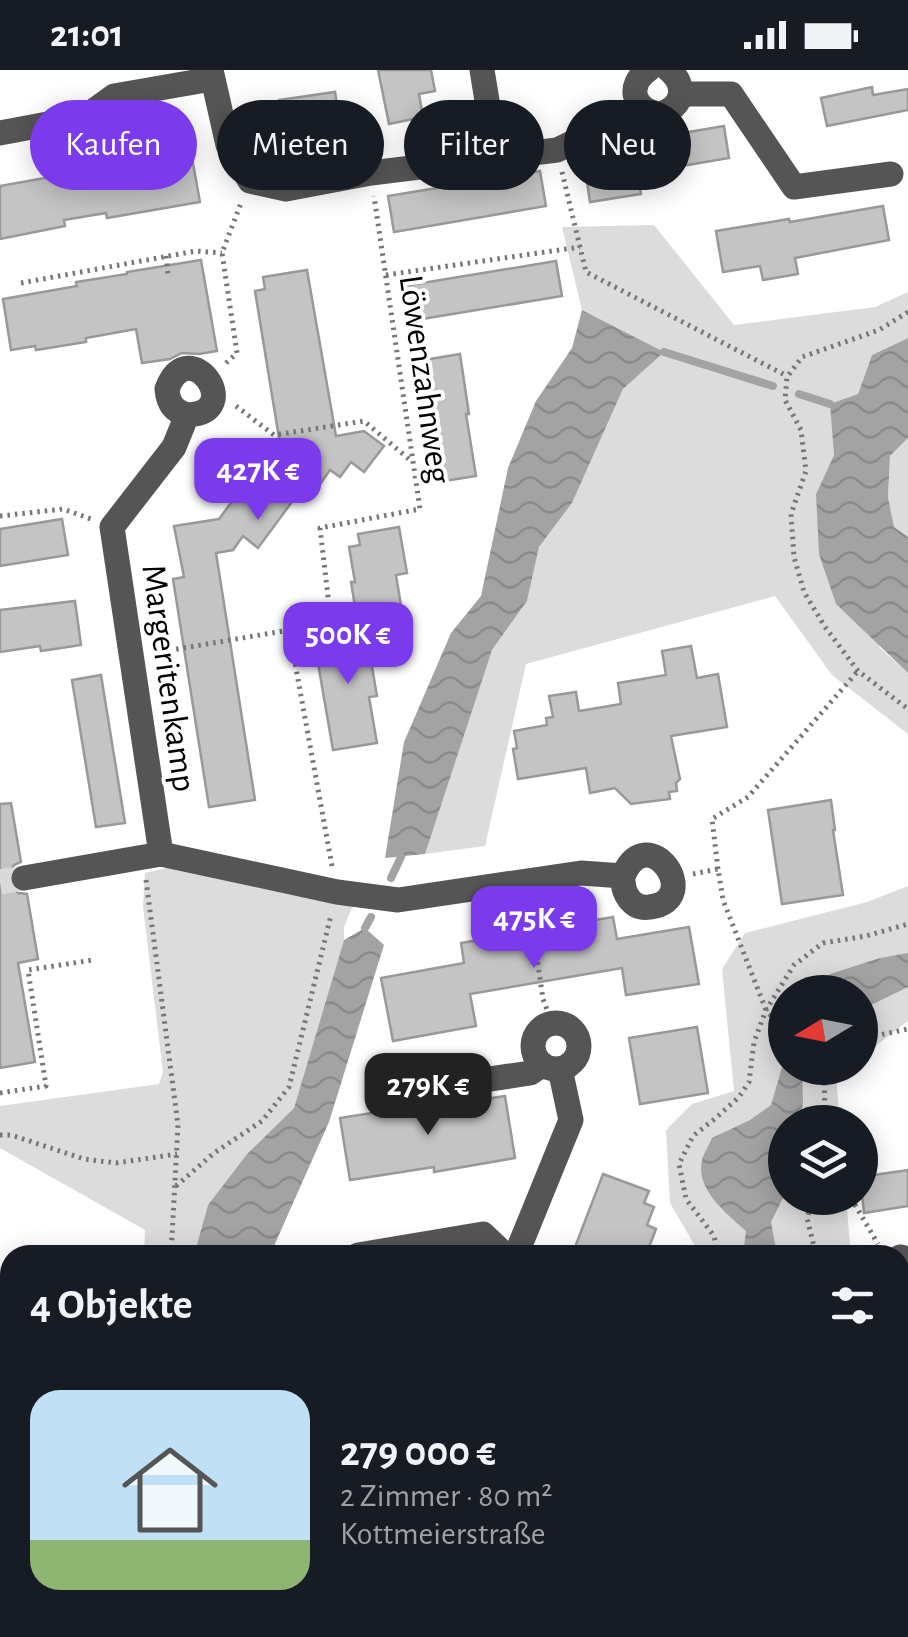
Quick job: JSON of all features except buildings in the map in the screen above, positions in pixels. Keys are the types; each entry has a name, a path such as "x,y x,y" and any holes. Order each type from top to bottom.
{"street":[{"path":"482,70 487,100"},
{"path":"637,100 636,82 648,70"},
{"path":"669,70 682,87 680,100"},
{"path":"0,133 85,117 114,96 211,74 217,100"},
{"path":"681,94 731,94 794,187 892,174"},
{"path":"544,151 564,147"},
{"path":"186,415 171,406 167,388 170,380 184,369 194,369 211,387"},
{"name":"Margeritenkamp","path":"152,856 132,657 112,527 174,447 186,415 196,415 210,404 211,387"},
{"path":"24,878 152,856 398,900 581,872 623,876"},
{"path":"653,857 670,868 673,888 662,904 642,907 626,896 623,876 634,860 653,857"},
{"path":"403,1092 530,1073 551,1066 568,1065 579,1051 579,1042 569,1027 552,1023 544,1026 533,1040 536,1058 551,1066 570,1120 520,1245"},
{"path":"418,1245 483,1234 495,1245"}],"path":[{"path":"557,150 586,272 787,377"},
{"path":"246,190 222,253 236,354 211,387 274,435 364,421 413,462"},
{"name":"Löwenzahnweg","path":"289,630 331,622 320,528 420,509 374,190"},
{"path":"386,275 580,246"},
{"path":"20,282 196,251 222,253"},
{"path":"166,256 168,274"},
{"path":"908,312 878,330 802,357 787,377 785,400 800,430 806,471 792,514 794,557 804,592 858,671 908,709"},
{"path":"0,516 63,509 112,527"},
{"path":"132,657 289,630 337,892 289,1087 262,1121 214,1153 176,1186"},
{"path":"768,1012 723,900 712,818 748,798 858,671"},
{"path":"152,856 178,1125 172,1245"},
{"path":"673,877 718,869"},
{"path":"525,880 543,999 552,1023"},
{"path":"716,1245 714,1236 686,1198 679,1164 693,1136 728,1107 750,1082 754,1042 766,1010 794,965 823,943 908,924"},
{"path":"0,1093 46,1086 28,970 93,960"},
{"path":"878,1035 908,1030"},
{"path":"0,1135 84,1159 116,1163 177,1154"},
{"path":"808,1215 814,1245"},
{"path":"861,1215 878,1245"}],"shaded area":[{"path":"654,225 734,325 875,307 908,292 908,338 872,355 858,394 831,405 834,455 816,494 880,648 908,673 908,734 832,675 775,596 526,664 485,846 425,854 451,764 492,650 527,601 539,547 572,503 623,389 663,352 582,310 562,227"},
{"path":"908,438 908,537 894,528 888,497 890,456"},
{"path":"179,865 354,903 294,1108 247,1154 208,1205 197,1245 144,1245 145,1230 0,1148 0,1106 159,1084 163,1072 143,907 145,873"},
{"path":"908,886 908,1021 878,1044 878,975 768,975 768,1085 837,1085 838,1105 768,1105 768,1215 847,1215 850,1245 694,1245 670,1203 666,1130 692,1104 734,1091 722,969 745,933 867,902"}],"water":[{"path":"582,310 664,352 623,389 572,503 539,547 527,601 492,650 425,854 385,858 404,742 451,633 481,596 508,468 536,401 572,348"},
{"path":"908,338 908,438 890,456 888,497 894,527 908,537 908,673 836,604 819,554 816,494 834,455 830,404 858,394 872,355"},
{"path":"365,928 384,945 329,1122 274,1245 197,1245 208,1205 247,1154 294,1108 344,940"},
{"path":"908,953 908,987 878,1002 878,975 829,975 830,974"},
{"path":"777,1085 802,1085 803,1102 771,1105"},
{"path":"768,1107 768,1215 774,1215 771,1222 775,1245 744,1245 746,1231 722,1209 703,1181 702,1160 712,1138"}],"waterway":[{"path":"664,352 773,386"},
{"path":"799,394 830,404"},
{"path":"391,878 401,857"},
{"path":"365,928 371,917"}],"tunnel":[{"path":"0,882 24,878"}]}
